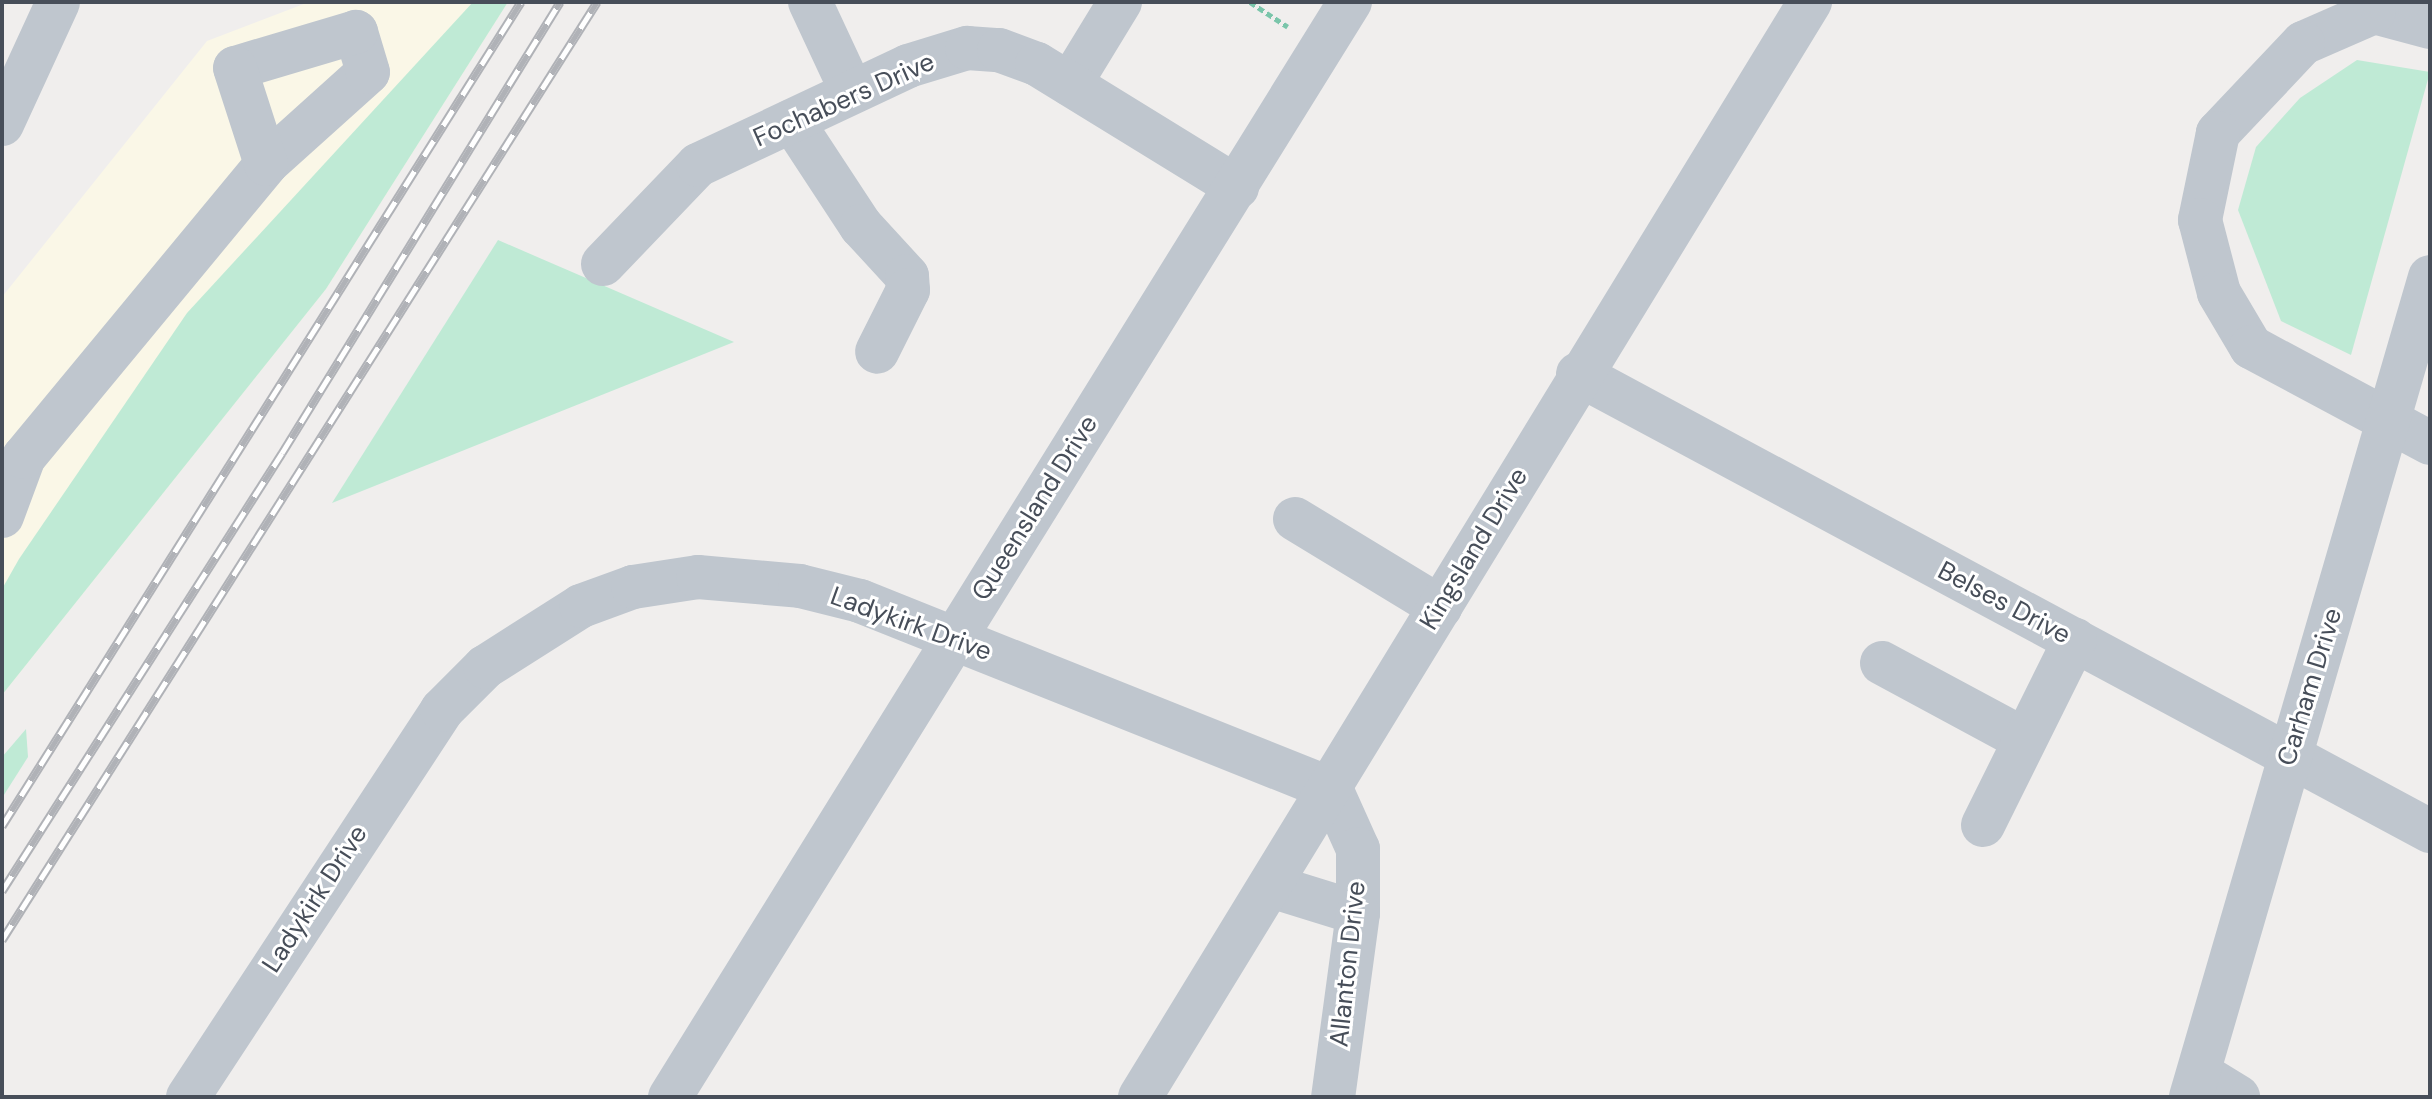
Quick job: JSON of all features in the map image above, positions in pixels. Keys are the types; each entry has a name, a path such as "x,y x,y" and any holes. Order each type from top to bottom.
{"street":[{"path":"810,2 852,92"},
{"path":"1070,84 1120,2"},
{"name":"Queensland Drive","path":"670,1097 1350,2"},
{"name":"Kingsland Drive","path":"1140,1097 1331,789 1578,374 1810,2"},
{"path":"2,124 60,6"},
{"path":"2430,27 2374,12 2303,43 2218,133 2200,220 2219,293 2251,347 2430,443"},
{"name":"Fochabers Drive","path":"603,264 698,165 908,66 967,48 999,50 1037,64 1237,187"},
{"path":"792,121 861,226 907,276 908,290 877,352"},
{"path":"2,516 24,457 266,164"},
{"name":"Carham Drive","path":"2195,1085 2430,277"},
{"name":"Belses Drive","path":"1578,374 2430,831"},
{"path":"1295,519 1440,607"},
{"name":"Ladykirk Drive","path":"188,1097 409,754 485,667 530,633 633,587 698,577 800,586 860,601 1331,789"},
{"path":"1983,825 2075,640"},
{"path":"1882,663 2025,740"},
{"name":"Allanton Drive","path":"1331,789 1358,849 1358,913 1333,1097"},
{"path":"1271,886 1358,913"},
{"path":"2195,1085 2238,1097"}],"shaded area":[{"path":"309,2 508,2 326,289 2,695 2,297 207,41"}],"green space":[{"path":"473,2 508,2 326,289 2,695 2,589 19,559 187,313"},
{"path":"2357,60 2430,72 2351,355 2281,321 2238,210 2256,147 2300,98"},
{"path":"498,240 734,342 332,503"},
{"path":"26,729 28,757 2,798 2,757"}],"railway":[{"path":"2,826 521,2"},
{"path":"2,891 282,453 560,2"},
{"path":"2,940 597,2"}]}
